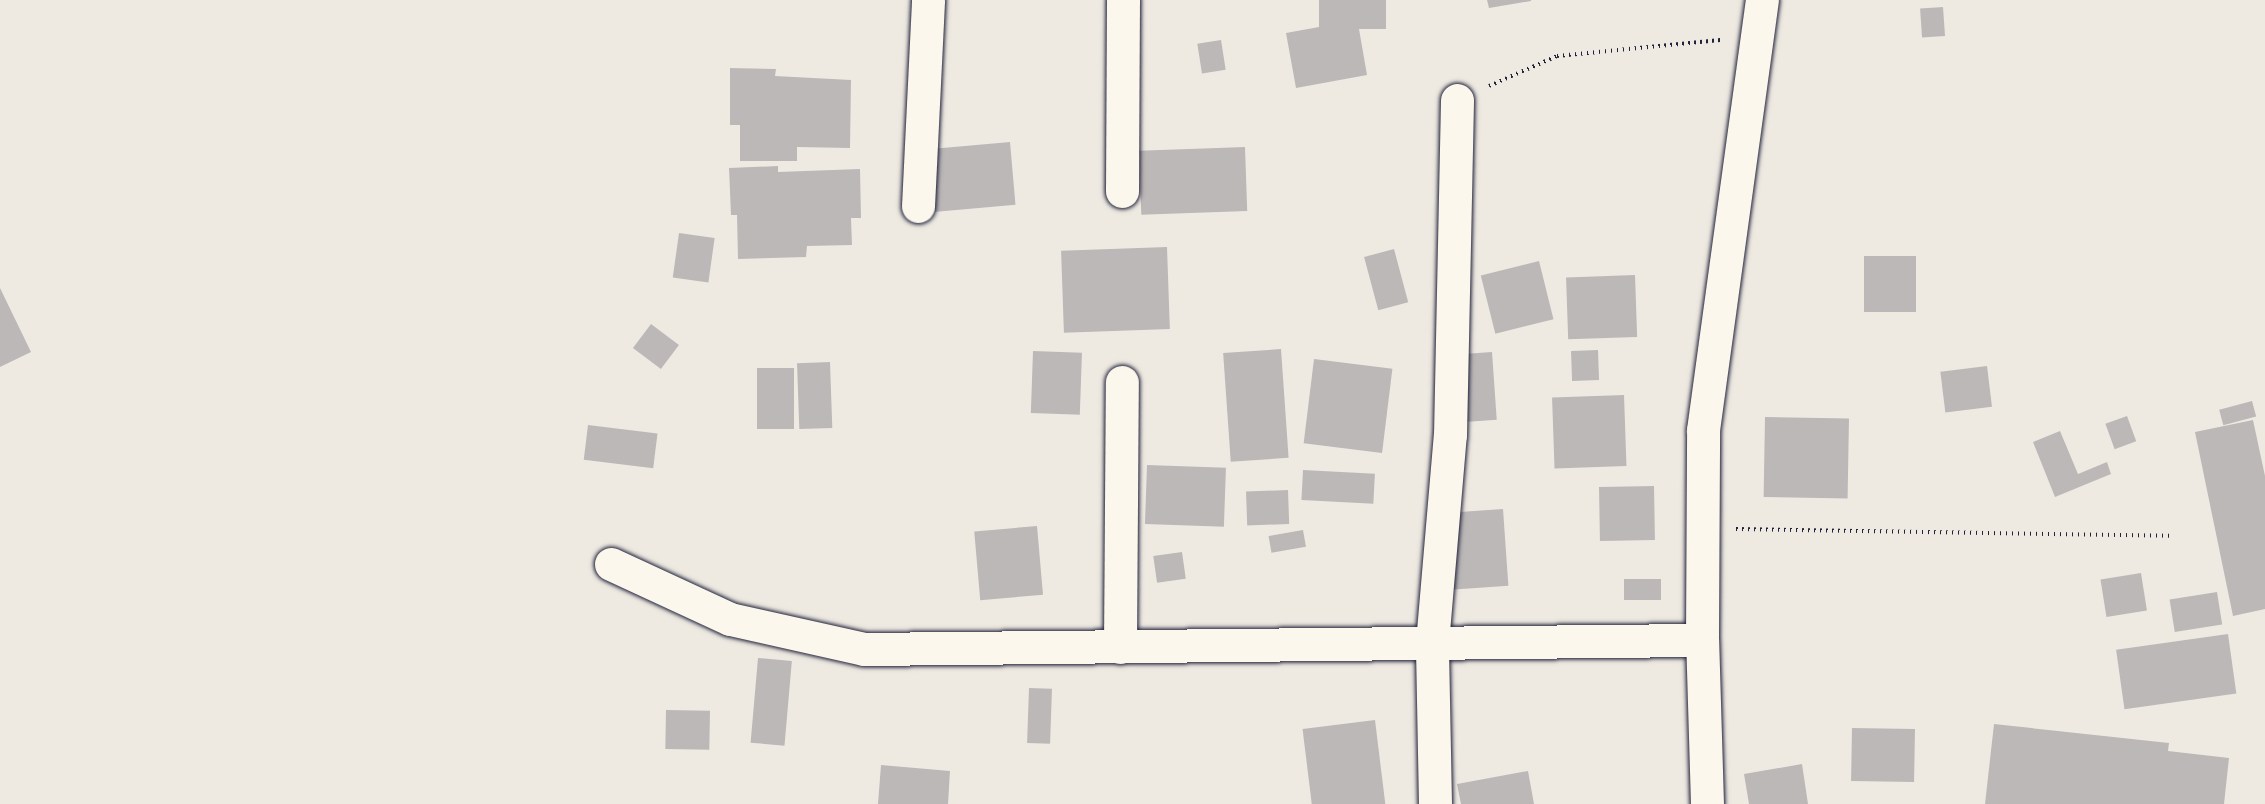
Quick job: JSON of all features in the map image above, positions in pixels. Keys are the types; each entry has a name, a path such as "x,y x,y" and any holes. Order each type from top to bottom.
{"street":[{"path":"918,206 928,0"},
{"path":"1122,191 1123,0"},
{"path":"1707,804 1702,640 1703,430 1762,0"},
{"path":"1435,804 1432,643 1450,435 1457,100"},
{"path":"1120,647 1122,382"},
{"path":"611,564 730,619 864,649 1702,640"}],"path":[{"path":"1457,100 1557,56 1655,44 1757,38"},
{"path":"1702,530 2172,536"}],"building":[{"path":"1319,0 1386,0 1386,29 1359,29 1367,75 1296,88 1286,33 1319,27"},
{"path":"1487,0 1531,0 1531,1 1489,8"},
{"path":"1943,7 1945,36 1922,38 1920,9"},
{"path":"1221,40 1226,70 1202,73 1197,44"},
{"path":"730,68 776,69 775,76 851,80 850,148 797,147 797,161 740,161 740,125 730,125"},
{"path":"1010,142 1015,205 934,212 928,149"},
{"path":"1245,147 1247,211 1141,215 1139,151"},
{"path":"778,166 778,172 860,169 861,218 851,218 852,245 807,246 806,257 738,259 737,215 731,215 729,168"},
{"path":"679,233 715,238 708,283 673,278"},
{"path":"1167,247 1170,329 1064,333 1061,251"},
{"path":"1394,249 1408,302 1378,310 1364,257"},
{"path":"1864,256 1916,256 1916,312 1864,312"},
{"path":"1539,261 1554,319 1495,334 1481,276"},
{"path":"1635,275 1637,337 1568,339 1566,277"},
{"path":"0,288 31,352 0,367"},
{"path":"651,324 679,345 661,369 633,348"},
{"path":"1281,349 1289,458 1231,462 1223,353"},
{"path":"1598,350 1599,380 1572,381 1571,351"},
{"path":"1033,351 1082,353 1080,415 1031,413"},
{"path":"1492,352 1497,420 1447,423 1442,355"},
{"path":"1314,359 1392,369 1382,453 1304,443"},
{"path":"830,362 832,428 799,429 797,363"},
{"path":"1987,366 1992,407 1945,412 1940,372"},
{"path":"757,368 794,368 794,429 757,429"},
{"path":"1624,395 1626,466 1555,468 1552,398"},
{"path":"2252,401 2256,416 2223,425 2219,410"},
{"path":"2127,416 2136,441 2115,449 2105,424"},
{"path":"1765,417 1849,418 1848,498 1764,497"},
{"path":"2253,420 2265,476 2265,609 2233,616 2195,432"},
{"path":"588,425 657,434 653,468 584,460"},
{"path":"2060,431 2078,474 2107,462 2111,474 2055,497 2033,442"},
{"path":"1147,465 1226,468 1224,527 1145,524"},
{"path":"1303,470 1375,474 1373,504 1301,500"},
{"path":"1654,486 1655,540 1600,541 1599,487"},
{"path":"1288,490 1289,524 1247,525 1246,491"},
{"path":"1503,509 1508,586 1433,591 1427,514"},
{"path":"1037,526 1043,595 980,600 974,531"},
{"path":"1303,530 1306,547 1271,553 1269,536"},
{"path":"1182,552 1186,579 1157,583 1153,556"},
{"path":"2141,573 2147,611 2106,617 2101,579"},
{"path":"1624,579 1661,579 1661,600 1624,600"},
{"path":"2217,592 2222,625 2175,632 2170,600"},
{"path":"2228,634 2236,693 2124,709 2116,650"},
{"path":"758,658 792,661 784,746 751,743"},
{"path":"1029,688 1052,689 1050,744 1027,743"},
{"path":"666,710 710,711 709,750 665,749"},
{"path":"1375,720 1385,804 1312,804 1303,729"},
{"path":"1994,724 2169,743 2168,751 2229,758 2224,804 1985,804"},
{"path":"1852,728 1915,729 1914,782 1851,781"},
{"path":"1802,764 1808,804 1749,804 1744,774"},
{"path":"881,765 950,771 948,804 878,804"},
{"path":"1528,771 1534,804 1461,804 1457,784"}]}
